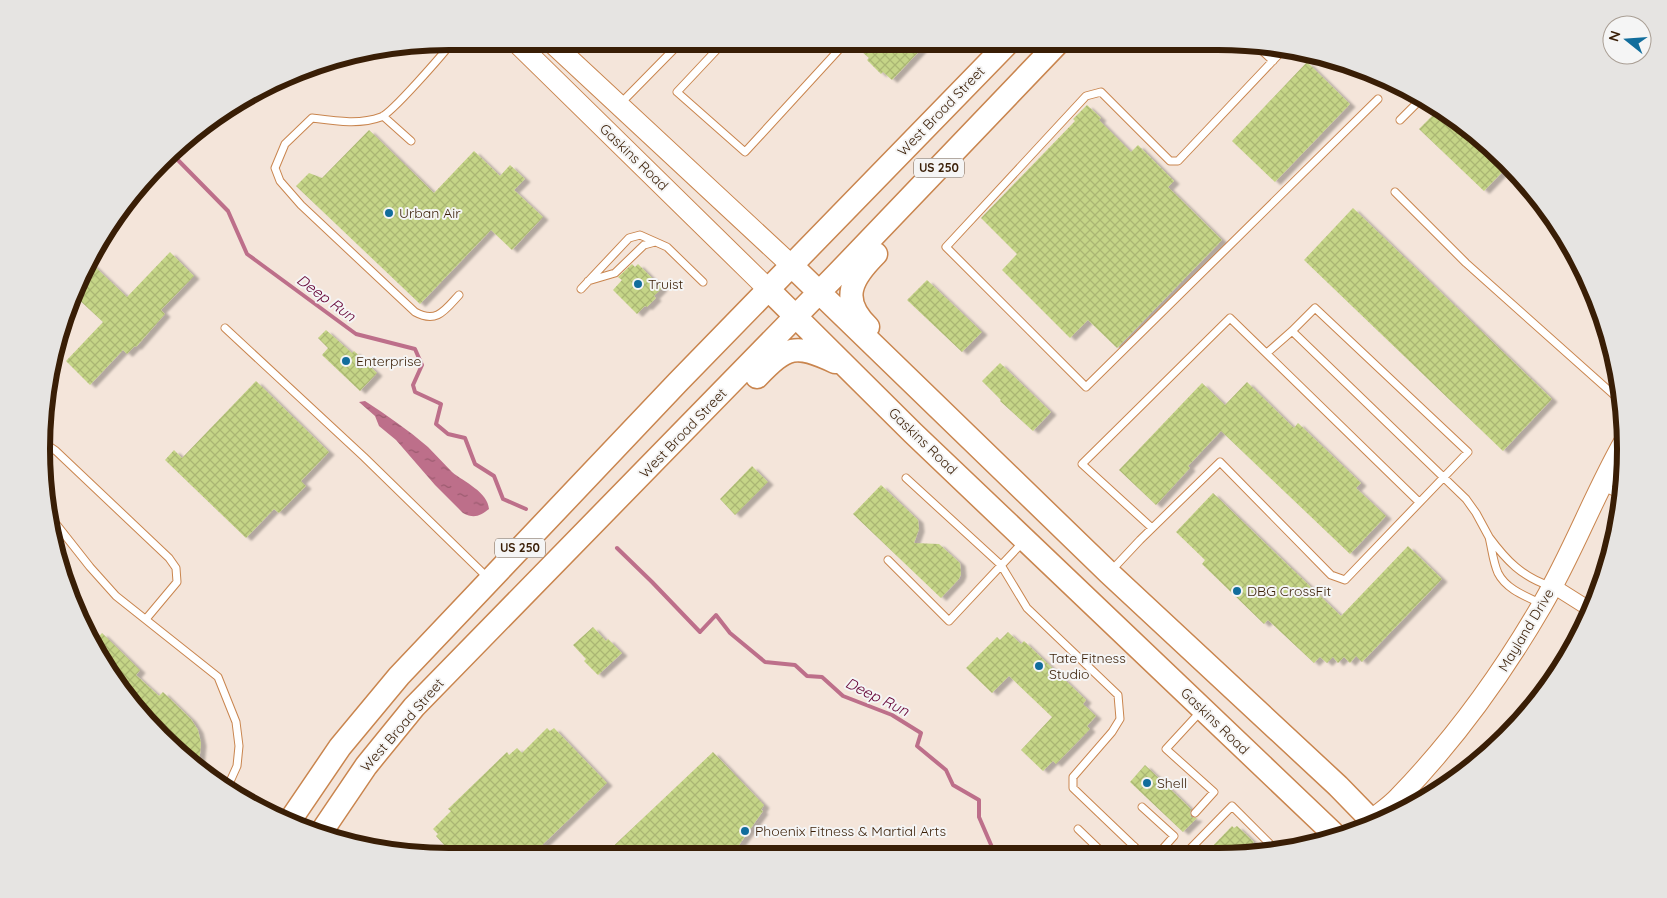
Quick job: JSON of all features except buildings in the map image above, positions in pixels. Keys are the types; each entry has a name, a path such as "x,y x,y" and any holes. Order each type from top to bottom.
{"main road":[{"name":"Gaskins Road","path":"523,50 1025,540 1331,831"},
{"name":"Gaskins Road","path":"559,50 791,265 1109,573 1338,786 1366,820"},
{"name":"West Broad Street","path":"293,816 321,772 354,728 399,676 998,50"},
{"name":"West Broad Street","path":"324,828 366,766 414,707 928,180 1051,50"},
{"path":"928,180 885,245 858,274 854,281 851,297 858,317 917,374 933,404"},
{"path":"648,468 695,442 781,355 794,350 813,351 847,367"},
{"name":"Mayland Drive","path":"1397,805 1470,715 1496,679 1553,586 1617,456"}],"street":[{"path":"1553,586 1585,606"}],"lane":[{"path":"444,50 383,116 362,121 340,122 312,118 285,144 275,168 280,181 301,205 415,312 422,316 434,317 441,314 459,295"},
{"path":"618,106 673,50"},
{"path":"716,50 677,92 745,152 839,50"},
{"path":"1264,53 1273,61"},
{"path":"1279,55 1178,161 1170,161 1101,92 1086,96 946,247 1086,387 1378,99"},
{"path":"1400,120 1417,103"},
{"path":"383,116 411,141"},
{"path":"1395,192 1466,263 1614,397"},
{"path":"581,289 629,238 640,235 667,247 703,282"},
{"path":"588,281 615,274 644,245 655,242"},
{"path":"1109,573 1220,462 1331,575 1345,580 1468,452 1315,308 1267,353"},
{"path":"1152,528 1082,464 1230,318 1419,502"},
{"path":"225,328 364,457 490,580"},
{"path":"1292,331 1466,499 1501,554 1518,570 1535,580 1553,586"},
{"path":"50,447 169,558 176,568 177,582 146,619"},
{"path":"906,478 1001,565 1027,608 1118,695 1120,719 1112,732 1073,777 1073,788 1134,846"},
{"path":"1601,486 1615,493"},
{"path":"58,526 116,596 218,678 236,722 239,746 236,766 229,783"},
{"path":"1489,537 1498,573 1503,580 1516,592 1542,605"},
{"path":"888,560 949,621 1025,540"},
{"path":"1195,813 1214,792 1166,749 1203,709"},
{"path":"1190,848 1232,806 1271,845"},
{"path":"1142,808 1174,836"},
{"path":"1078,829 1098,848"},
{"path":"1163,848 1180,829"}],"water":[{"path":"365,401 428,447 452,472 480,492 488,503 489,509 477,516 463,513 435,485 396,440 379,426 375,416 359,402"}],"waterway":[{"name":"Deep Run","path":"176,158 228,211 247,254 356,334 415,349 422,365 413,385 415,392 441,404 436,424 448,434 465,438 475,464 494,476 503,499 526,509"},
{"name":"Deep Run","path":"617,548 700,632 716,615 730,633 765,662 795,665 807,676 822,677 843,696 892,715 921,733 917,746 946,770 953,785 979,800 979,817 992,848"}],"place":[{"name":"Urban Air","path":"389,213"},
{"name":"Truist","path":"638,284"},
{"name":"Enterprise","path":"346,361"},
{"name":"DBG CrossFit","path":"1237,591"},
{"name":"Tate Fitness Studio","path":"1039,666"},
{"name":"Shell","path":"1147,783"},
{"name":"Phoenix Fitness & Martial Arts","path":"745,831"}]}
